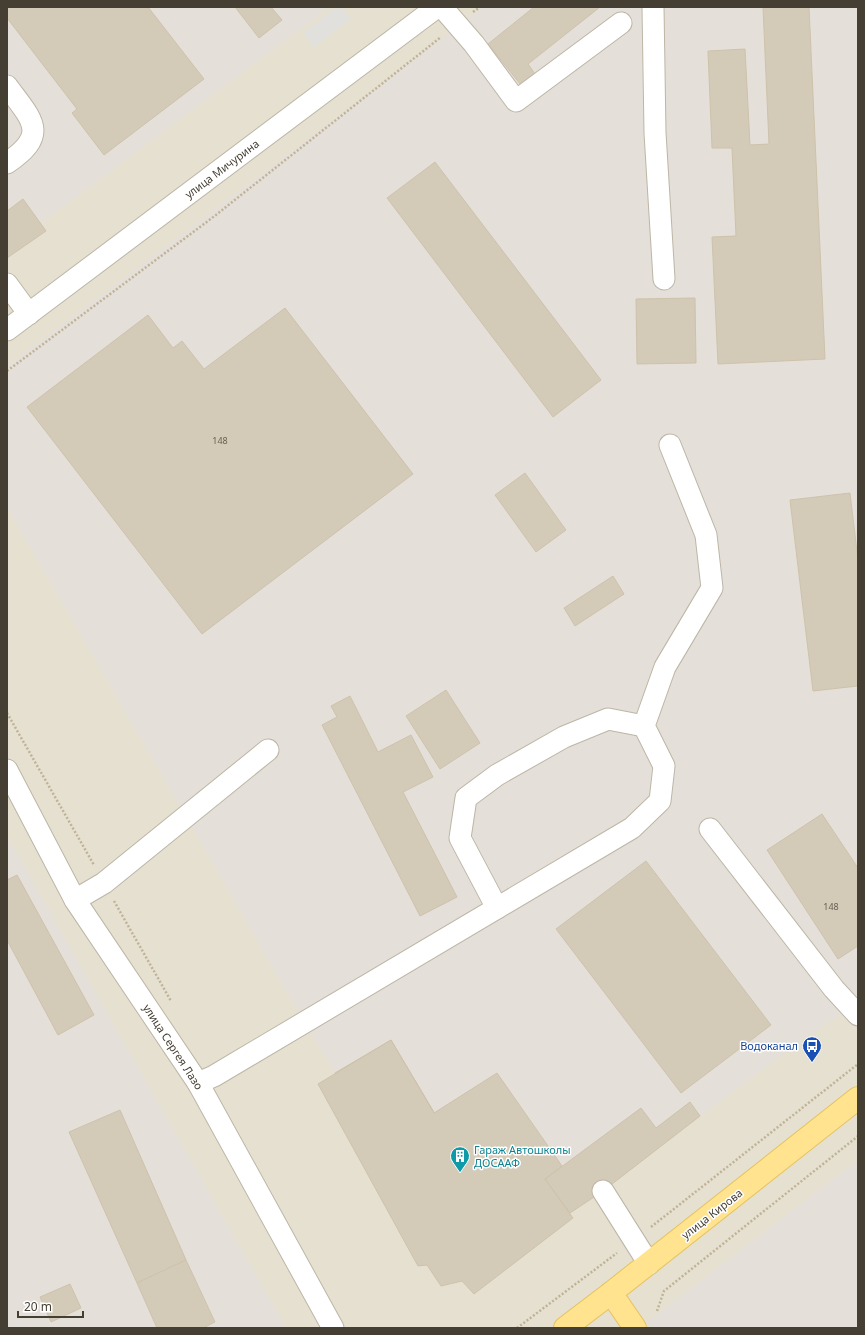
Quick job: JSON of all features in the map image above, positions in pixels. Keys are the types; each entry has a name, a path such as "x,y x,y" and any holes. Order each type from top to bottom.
{"main road":[{"name":"улица Кирова","path":"565,1328 649,1264 858,1098"},
{"path":"612,1293 635,1328"}],"street":[{"name":"улица Мичурина","path":"7,330 436,7"},
{"path":"442,7 458,24 516,101 621,23"},
{"path":"653,7 655,132 664,279"},
{"path":"7,86 30,118 33,124 34,133 23,152 7,163"},
{"path":"7,284 29,314"},
{"path":"198,1083 214,1076 632,828 660,801 664,766 644,726 665,667 712,588 706,535 670,445"},
{"path":"497,908 460,838 466,798 497,776 564,737 608,719 644,726"},
{"path":"75,900 104,883 268,750"},
{"name":"улица Сергея Лазо","path":"7,770 75,900 198,1083 333,1328"},
{"path":"710,829 834,989 858,1016"},
{"path":"603,1190 635,1239 649,1264"}],"path":[{"path":"7,371 212,218 407,62 480,7"},
{"path":"517,1328 635,1239 858,1064"},
{"path":"657,1311 664,1291 858,1136"}],"shaded area":[{"path":"7,7 858,7 858,1328 7,1328"},
{"path":"7,7 330,7 7,249"},
{"path":"337,7 342,7 351,19 314,47 303,33"},
{"path":"483,7 858,7 858,1004 813,1032 570,1213 545,1179 562,1166 497,1073 434,1113 391,1040 335,1073 304,1022 7,507 7,366"},
{"path":"7,836 286,1328 7,1328"},
{"path":"858,1160 858,1328 651,1328 647,1322"}],"building":[{"path":"7,7 148,7 204,79 104,155 72,113 77,109 7,18"},
{"path":"235,7 271,7 282,20 259,38"},
{"path":"534,7 600,7 528,64 535,74 521,85 488,44"},
{"path":"763,7 809,7 825,359 718,364 712,237 736,236 732,148 712,148 708,51 745,49 750,145 769,144"},
{"path":"435,162 601,380 553,417 387,198"},
{"path":"23,199 46,231 7,258 7,211"},
{"path":"695,298 696,363 637,364 636,299"},
{"path":"285,308 413,474 202,634 27,407 148,315 173,348 182,341 204,369"},
{"path":"525,473 566,530 536,552 495,495"},
{"path":"850,493 858,560 858,686 813,691 790,500"},
{"path":"613,576 624,594 575,626 564,608"},
{"path":"446,690 480,743 440,769 406,716"},
{"path":"350,696 378,752 411,735 433,777 403,792 457,897 420,916 322,725 337,717 331,706"},
{"path":"822,814 858,868 858,946 838,959 767,850"},
{"path":"646,861 771,1025 681,1093 556,929"},
{"path":"17,875 94,1015 58,1035 7,940 7,880"},
{"path":"391,1040 497,1218 460,1240 439,1204 421,1215 335,1073"},
{"name":"Гараж Автошколы ДОСААФ","path":"391,1040 434,1113 497,1073 562,1166 545,1179 573,1218 474,1294 462,1281 441,1286 427,1265 418,1266 318,1084"},
{"path":"690,1102 700,1116 603,1191 570,1213 545,1179 641,1108 656,1128"},
{"path":"120,1110 186,1260 137,1283 69,1132"},
{"path":"186,1260 215,1322 203,1328 157,1328 137,1283"},
{"path":"70,1284 81,1308 51,1322 40,1297"}],"place":[{"name":"Водоканал","path":"812,1063"},
{"name":"Гараж Автошколы ДОСААФ","path":"460,1173"}]}
